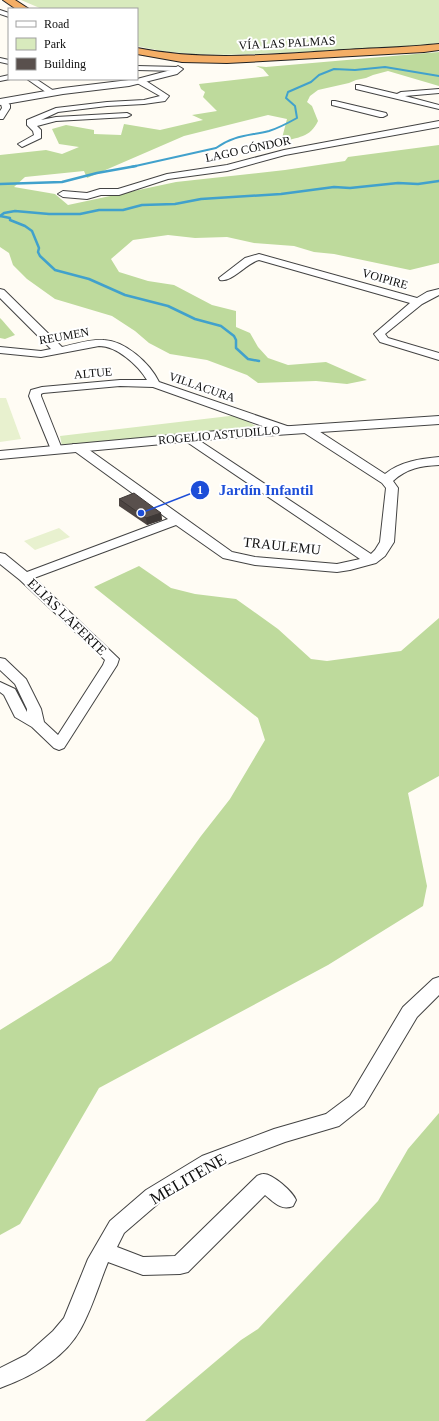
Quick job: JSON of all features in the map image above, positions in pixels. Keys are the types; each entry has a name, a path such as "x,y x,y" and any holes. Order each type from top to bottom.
{"highway":[{"path":"8,0 22,8"},
{"path":"0,2 12,8"},
{"name":"VÍA LAS PALMAS","path":"138,51 172,58 219,60 439,48"},
{"name":"VÍA LAS PALMAS","path":"138,55 170,60 216,62 384,54 439,48"},
{"path":"138,62 178,69 267,64 384,54"}],"street":[{"path":"138,68 178,69"},
{"path":"2,102 53,93 140,81 174,72 178,69"},
{"path":"33,80 53,93"},
{"path":"30,125 30,122 56,110 107,104 144,102 162,99 165,96 140,81"},
{"path":"359,87 439,108"},
{"path":"356,108 391,95 439,91"},
{"path":"0,117 6,108 6,105 2,102"},
{"path":"335,103 383,115"},
{"path":"30,125 56,118 127,115"},
{"name":"LAGO CÓNDOR","path":"63,194 87,196 100,192 119,192 167,177 227,168 297,151 439,124"},
{"path":"22,144 38,136 37,130 30,125"},
{"name":"VOIPIRE","path":"224,278 248,260 255,257 418,302"},
{"path":"0,292 60,350"},
{"path":"418,302 431,294 439,292"},
{"name":"VOIPIRE","path":"418,302 379,334 384,340 439,357"},
{"name":"REUMEN","path":"0,350 34,355 99,343"},
{"name":"VILLACURA","path":"99,343 108,343 116,346 143,367 152,376 154,384 286,430"},
{"name":"ALTUE","path":"56,449 35,396 35,392 42,390 120,383 154,384"},
{"name":"ROGELIO ASTUDILLO","path":"0,455 77,447 286,430 439,420"},
{"path":"187,438 371,560 380,553 386,542 392,488 386,480 307,429"},
{"name":"TRAULEMU","path":"77,447 177,520 228,555 255,561 337,568 371,560"},
{"path":"386,480 396,470 406,465 439,461"},
{"path":"25,577 177,520"},
{"name":"ELIAS LAFERTE","path":"0,557 25,577 112,659 110,665 59,745 37,724"},
{"path":"0,662 21,682 34,709 37,724"},
{"path":"0,686 10,692 20,714 37,724"},
{"name":"MELITENE","path":"0,1378 18,1371 34,1362 62,1338 72,1324 104,1251 117,1227 153,1196 209,1162 281,1135 332,1120 357,1101 410,1012 439,984"},
{"path":"104,1251 143,1266 180,1265 264,1182 286,1200"}],"green space":[{"path":"21,0 439,0 439,43 405,47 261,54 219,55 178,53 138,46 138,8 40,8"},
{"path":"439,52 439,86 388,71 349,83 318,90 310,96 307,102 312,106 318,121 311,131 298,138 281,142 287,119 268,115 184,136 87,178 84,171 25,177 14,187 55,194 68,205 176,182 285,170 345,161 348,157 439,145 439,263 410,270 334,254 314,252 294,246 254,243 227,237 195,238 168,235 133,240 111,259 119,272 148,281 174,285 212,305 236,311 236,327 250,333 258,347 268,358 288,365 326,362 367,380 347,384 316,381 258,383 247,375 207,360 170,354 149,343 135,331 112,316 55,299 27,279 13,265 9,253 0,247 0,155 46,150 62,154 79,147 59,144 52,129 66,125 94,130 94,134 121,135 124,124 160,130 203,120 192,115 217,111 203,97 205,92 201,89 199,84 269,76 263,69 256,66 266,67"},
{"path":"0,318 15,335 5,339 0,338"},
{"path":"0,398 6,398 21,439 0,442"},
{"path":"238,415 259,428 62,446 60,436"},
{"path":"59,528 70,537 35,550 24,541"},
{"path":"139,566 171,588 195,594 236,599 278,629 311,659 327,661 401,651 439,618 439,776 408,793 427,886 423,906 328,965 99,1088 20,1224 0,1235 0,1030 111,961 201,836 230,799 265,740 258,718 94,587"},
{"path":"439,1113 439,1421 145,1421 241,1340 258,1329 378,1201 408,1149"}],"building":[{"path":"134,493 161,513 146,518 119,499"}],"waterway":[{"path":"133,166 216,148 235,138 269,131 283,125 297,118 295,106 286,98 288,92 311,82 319,75 334,69 355,70 385,67 439,76"},
{"path":"0,184 62,182 97,173 133,166"},
{"path":"259,361 248,359 236,348 236,340 234,336 221,326 195,319 168,306 125,295 89,279 55,270 40,256 38,252 39,248 32,231 25,226 10,220 10,218 0,216 4,213 15,211 49,214 80,214 99,210 123,210 142,205 175,204 201,199 281,194 334,187 350,188 398,183 418,184 439,181"}],"place":[{"name":"Jardín Infantil","path":"141,513"}]}
